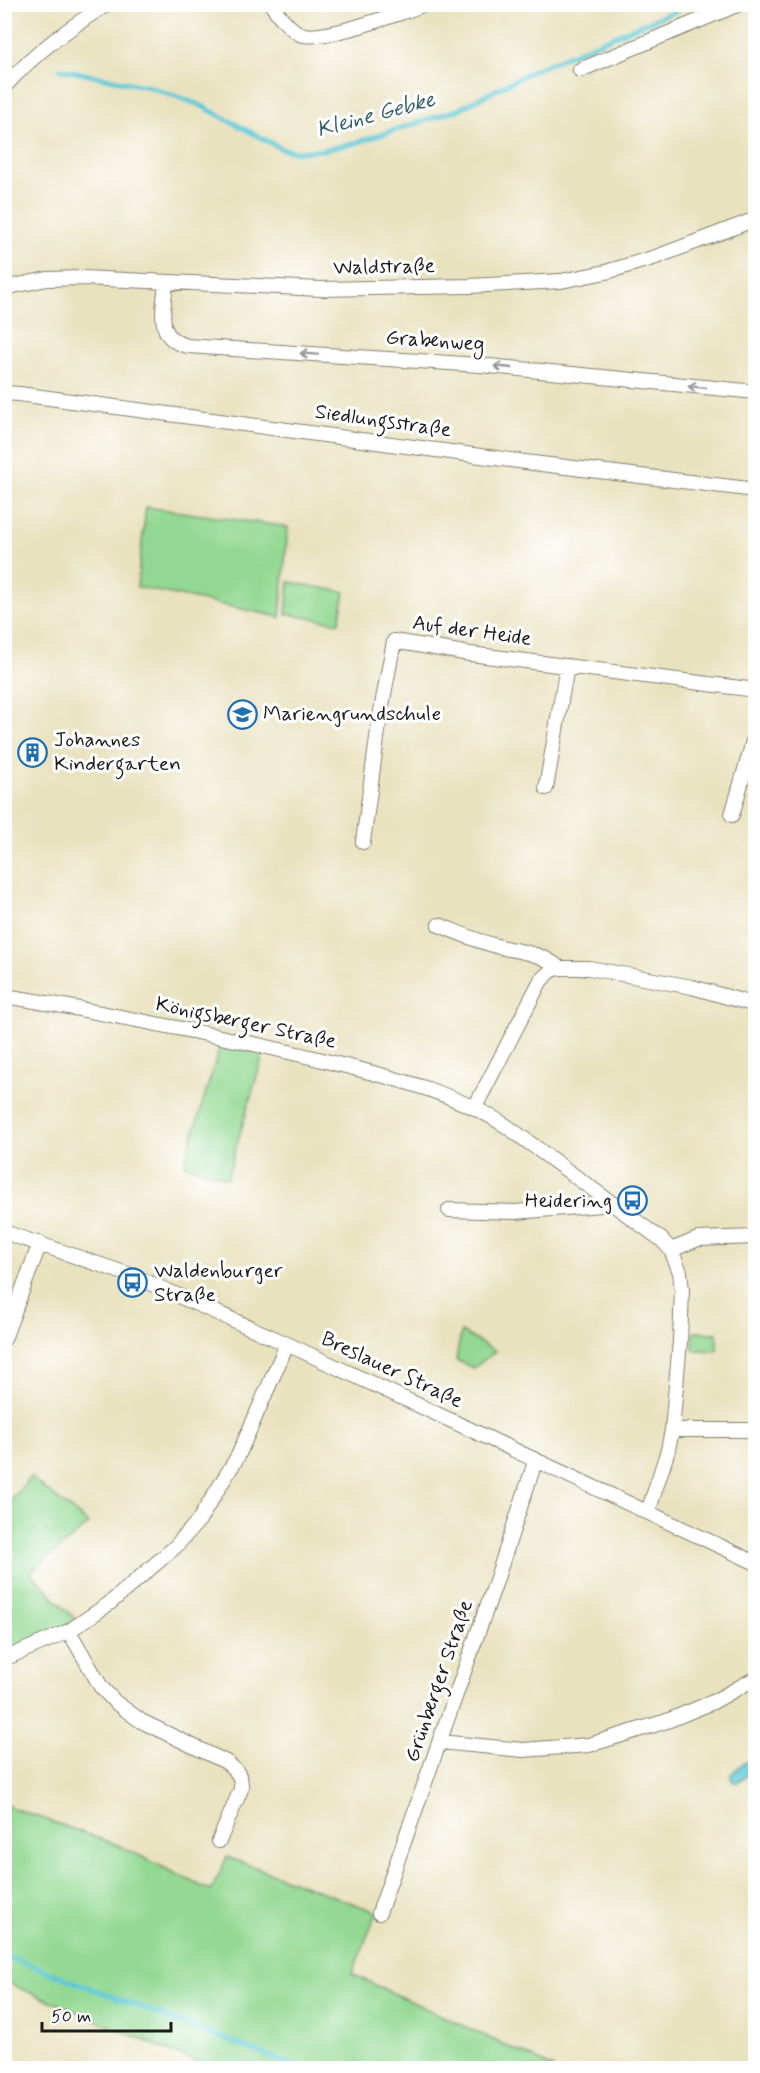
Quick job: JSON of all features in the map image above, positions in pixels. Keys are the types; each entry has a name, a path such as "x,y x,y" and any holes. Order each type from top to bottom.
{"street":[{"path":"4,87 45,46 107,4"},
{"path":"271,4 300,34 317,36 340,32 426,4"},
{"path":"580,70 739,4"},
{"name":"Waldstraße","path":"4,288 47,279 82,278 321,289 469,286 561,281 645,261 756,219"},
{"name":"Grabenweg","path":"166,282 163,322 172,340 181,345 479,365 756,392"},
{"name":"Siedlungsstraße","path":"4,393 145,409 533,463 756,490"},
{"name":"Auf der Heide","path":"363,842 380,716 394,641 470,654 756,690"},
{"path":"546,788 567,666"},
{"path":"732,815 756,731"},
{"path":"439,925 491,945 538,955 550,960 559,968"},
{"path":"648,1512 672,1430 682,1291 680,1272 671,1250 662,1240 614,1204 505,1125 475,1107 541,980 552,970 589,968 692,987 756,1005"},
{"name":"Königsberger Straße","path":"4,996 195,1031 292,1052 426,1087 475,1107"},
{"path":"449,1210 515,1212 614,1204"},
{"name":"Breslauer Straße","path":"4,1232 136,1277 287,1344 535,1462 756,1563"},
{"path":"671,1250 698,1239 756,1237"},
{"path":"4,1339 40,1243"},
{"path":"4,1659 69,1631 111,1603 175,1547 199,1520 238,1456 287,1344"},
{"path":"672,1430 756,1430"},
{"name":"Grünberger Straße","path":"379,1913 535,1462"},
{"path":"69,1631 98,1682 115,1702 141,1720 226,1762 238,1772 242,1782 241,1789 219,1841"},
{"path":"440,1742 523,1750 589,1745 667,1721 713,1702 756,1678"}],"green space":[{"path":"146,507 288,527 280,617 137,587"},
{"path":"289,582 345,592 339,623 286,614"},
{"path":"221,1043 264,1052 227,1178 184,1164"},
{"path":"461,1332 496,1351 473,1368 456,1360"},
{"path":"694,1332 717,1333 717,1351 693,1350"},
{"path":"30,1477 89,1524 30,1572 75,1619 59,1630 5,1653 5,1508"},
{"path":"5,1805 120,1846 211,1891 227,1857 377,1912 352,1974 554,2068 210,2068 5,1982"}],"water":[{"path":"754,1761 755,1772 738,1783 732,1781 731,1775 738,1767 743,1763"}],"waterway":[{"name":"Kleine Gebke","path":"60,69 150,87 200,105 282,149 298,152 323,150 355,143 457,110 532,71 693,4"},
{"path":"4,1955 297,2067"}],"place":[{"name":"Mariengrundschule","path":"242,714"},
{"name":"Johannes Kindergarten","path":"33,752"},
{"name":"Heidering","path":"633,1201"},
{"name":"Waldenburger Straße","path":"133,1283"}]}
